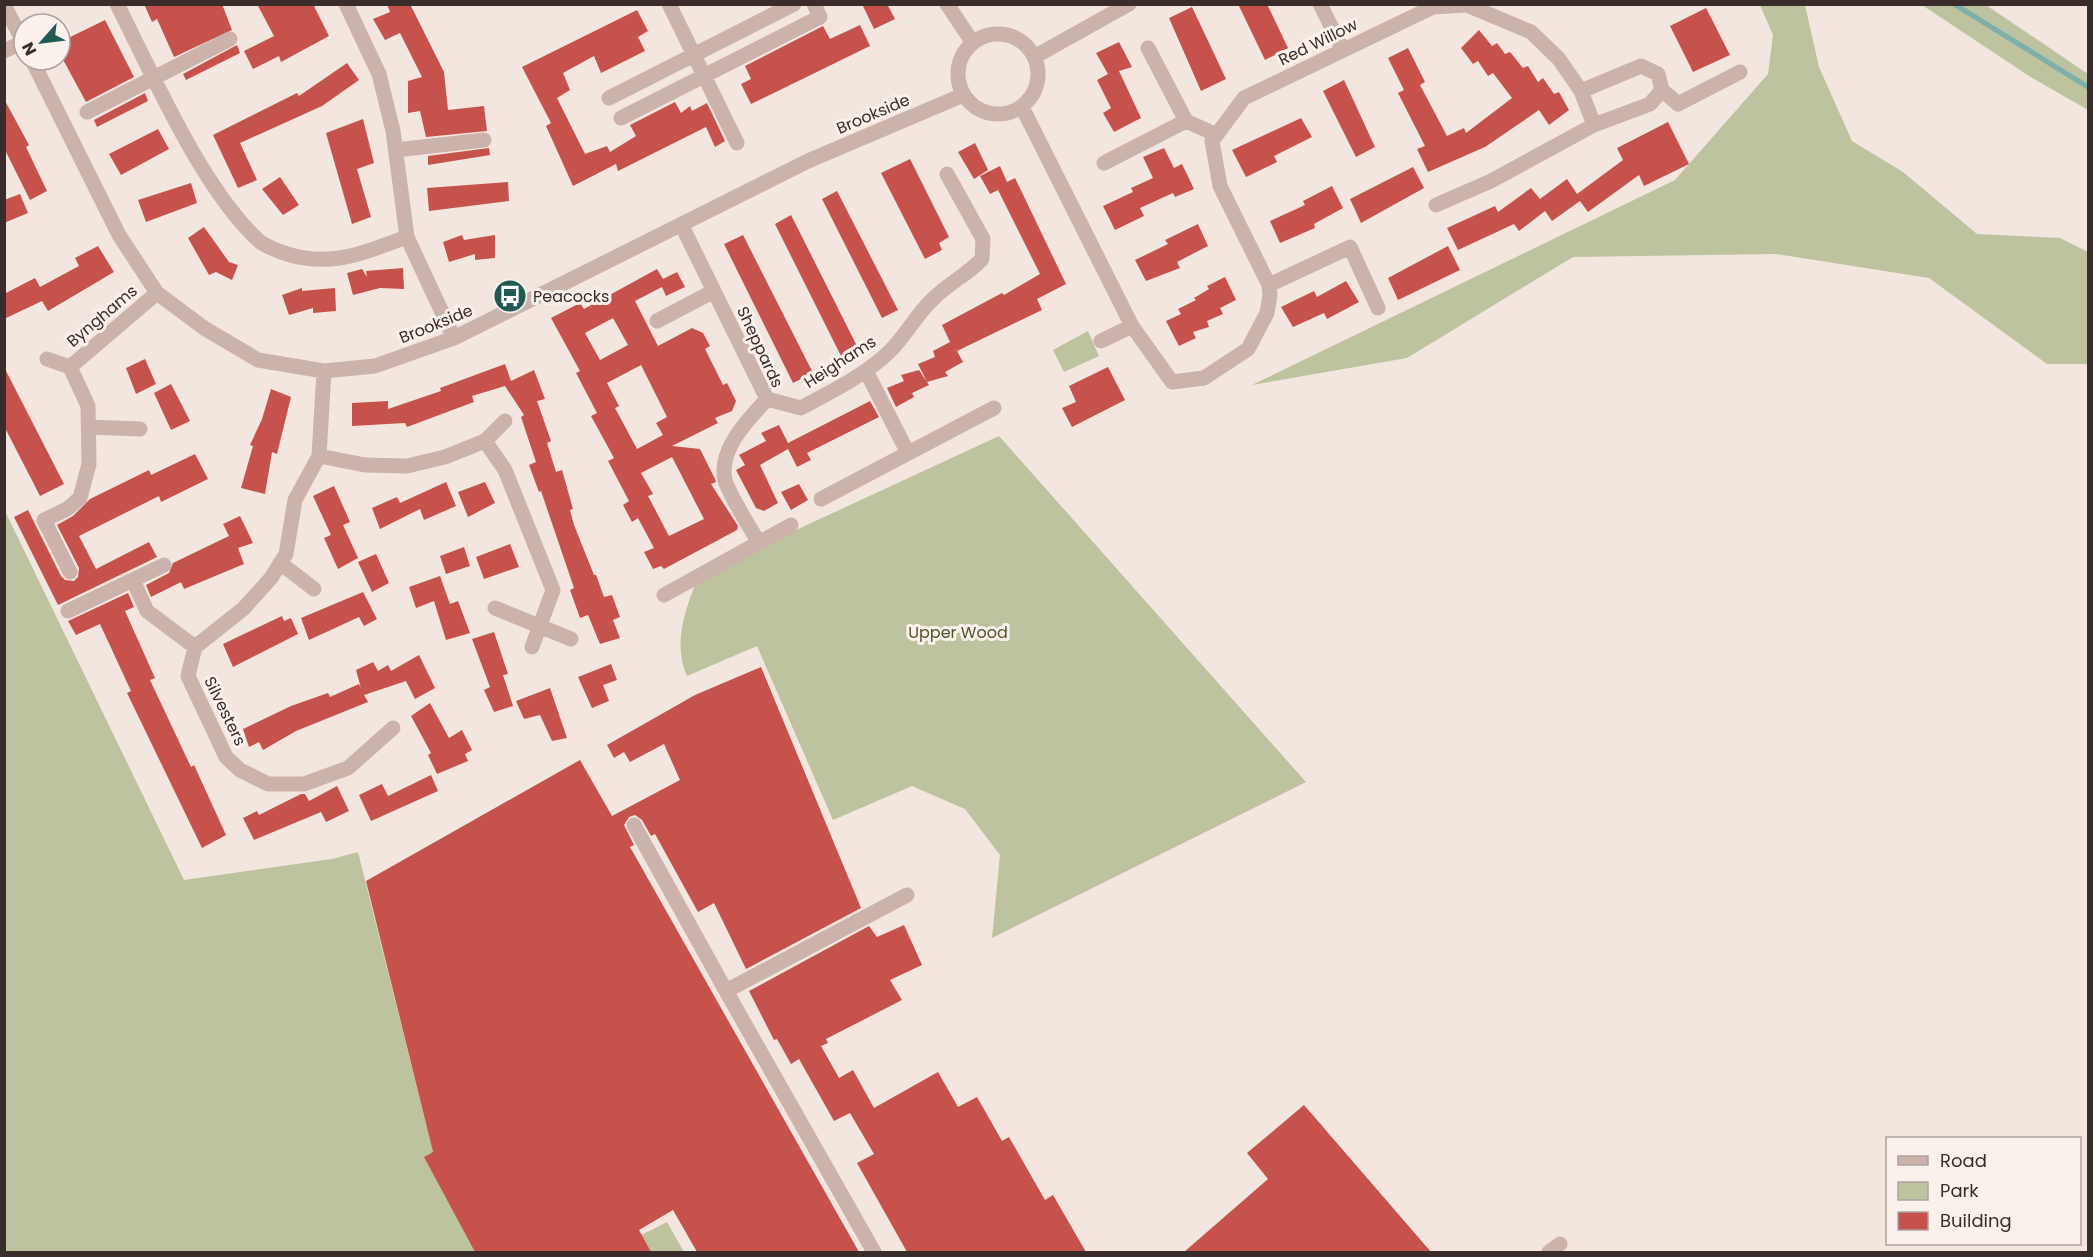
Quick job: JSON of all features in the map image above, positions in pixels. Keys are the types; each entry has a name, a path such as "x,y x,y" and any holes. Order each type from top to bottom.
{"street":[{"path":"117,4 154,77 227,206 260,242 304,258 348,258 407,237"},
{"path":"346,4 379,74 396,150 407,237 454,338"},
{"path":"669,4 737,143"},
{"path":"609,98 794,4"},
{"path":"621,118 820,17 814,4"},
{"path":"947,4 973,43"},
{"path":"1034,57 1129,4"},
{"path":"1320,4 1343,50"},
{"path":"4,5 12,20"},
{"name":"Red Willow","path":"1217,135 1244,98 1433,7 1467,5 1531,32 1559,59 1581,91 1594,125"},
{"path":"994,34 1006,35 1018,39 1034,57 1038,70 1037,84 1031,97 1022,107 1010,113 984,112 963,95 958,73 965,52 973,43 994,34"},
{"path":"87,112 230,39"},
{"path":"1022,107 1132,326 1172,382 1204,378 1248,348 1267,313 1269,285 1220,186 1212,141 1217,135 1186,121 1148,48"},
{"path":"1581,91 1641,66 1658,74 1662,90 1678,104 1740,72"},
{"name":"Brookside","path":"38,72 119,235 157,293 204,328 258,360 324,370 375,366 454,338 808,161 963,95"},
{"path":"1436,205 1491,181 1594,125 1650,104 1662,90"},
{"path":"1104,163 1186,121"},
{"path":"396,150 484,140"},
{"name":"Heighams","path":"767,399 801,408 866,371 892,349 915,316 934,297 970,272 982,259 983,239 947,174"},
{"name":"Sheppards","path":"681,224 767,399 734,436 728,455 725,479 759,543"},
{"path":"1269,285 1350,247 1378,308"},
{"path":"657,321 714,291"},
{"name":"Bynghams","path":"70,367 157,293"},
{"path":"1101,341 1132,326"},
{"name":"Bynghams","path":"46,359 70,367 88,406 89,464 80,498 67,509 45,520 70,572"},
{"path":"133,580 147,611 195,647 243,609 271,578 286,554 295,500 319,456 324,370"},
{"path":"866,371 908,453"},
{"path":"821,499 994,408"},
{"path":"319,456 365,465 407,466 445,457 485,441 505,421"},
{"path":"88,427 140,429"},
{"path":"485,441 505,470 553,590 532,647"},
{"path":"664,595 791,525"},
{"path":"280,563 314,589"},
{"path":"68,611 164,566"},
{"path":"495,608 571,639"},
{"name":"Silvesters","path":"195,647 188,676 226,757 240,770 268,784 304,784 348,768 393,728"},
{"path":"634,825 874,1252"},
{"path":"726,991 907,895"}],"green space":[{"path":"1760,5 1805,5 1819,67 1852,141 1903,172 1977,234 2060,238 2088,252 2088,364 2047,364 1929,278 1776,254 1573,257 1407,358 1252,385 1675,180 1768,74 1773,35"},
{"path":"1922,5 1986,5 2088,74 2088,110 2029,76"},
{"path":"1088,331 1099,356 1064,372 1053,350"},
{"name":"Upper Wood","path":"999,436 1306,782 992,938 1000,855 965,809 912,786 833,820 757,646 687,676 681,651 681,638 682,625 699,575"},
{"path":"4,509 184,880 332,859 358,852 433,1152 479,1252 5,1252"},
{"path":"667,1222 684,1252 607,1252"}],"building":[{"path":"144,4 222,4 232,30 174,57 157,19 152,22"},
{"path":"257,4 313,4 329,36 281,62 279,56 253,69 244,51 274,36"},
{"path":"387,4 410,4 444,72 448,110 484,106 487,131 426,137 420,111 408,113 408,81 422,77 400,33 385,40 373,19 390,12"},
{"path":"862,4 887,4 895,19 874,29"},
{"path":"1238,4 1267,4 1288,48 1265,60"},
{"path":"1192,7 1226,79 1201,91 1169,18"},
{"path":"1706,8 1730,55 1693,72 1670,26"},
{"path":"637,10 648,31 638,37 645,51 601,73 594,56 563,73 570,90 557,98 585,154 607,146 610,152 636,136 630,125 675,102 681,113 690,106 692,111 707,103 725,141 715,147 706,127 618,171 616,164 573,186 546,126 551,123 522,67"},
{"path":"105,20 134,77 86,102 70,72 72,72 72,36"},
{"path":"860,25 870,46 751,104 741,84 751,79 745,66 823,26 830,39"},
{"path":"1479,30 1492,46 1497,43 1505,54 1510,52 1523,68 1528,66 1538,82 1543,78 1554,94 1559,92 1569,110 1549,125 1539,110 1485,147 1428,172 1417,149 1425,146 1398,93 1404,90 1388,58 1408,48 1425,82 1420,85 1447,136 1464,128 1466,133 1512,98 1493,73 1488,76 1478,61 1473,64 1461,48"},
{"path":"1119,42 1132,67 1119,71 1141,118 1114,132 1103,113 1111,108 1097,80 1108,74 1096,53"},
{"path":"237,45 240,53 186,80 183,74"},
{"path":"347,63 359,80 322,106 240,143 257,180 238,188 213,135 297,93 299,96"},
{"path":"1344,80 1375,147 1356,157 1323,91"},
{"path":"145,93 148,101 97,127 94,120"},
{"path":"4,99 29,145 26,147 47,191 30,200 4,148"},
{"path":"1301,118 1312,137 1274,156 1277,162 1246,177 1232,150"},
{"path":"363,119 374,163 357,169 371,217 352,224 326,133"},
{"path":"1668,122 1689,164 1644,186 1639,175 1588,212 1580,201 1552,221 1545,211 1519,231 1514,224 1458,250 1447,228 1495,206 1498,212 1531,188 1540,199 1567,179 1577,194 1623,160 1617,148"},
{"path":"158,129 169,149 121,175 109,154"},
{"path":"975,143 988,170 974,179 958,152"},
{"path":"489,148 490,155 428,165 428,156"},
{"path":"1164,148 1174,168 1182,164 1194,189 1175,197 1173,193 1140,208 1144,216 1115,230 1103,206 1133,192 1131,188 1153,178 1143,157"},
{"path":"910,159 949,237 939,243 942,250 925,259 881,173"},
{"path":"1000,166 1007,182 1015,178 1066,284 1037,299 1042,310 957,351 963,362 945,372 948,376 927,382 918,364 935,357 933,351 950,342 942,325 1002,293 1004,295 1040,274 998,190 990,194 980,176"},
{"path":"1413,167 1424,188 1361,223 1350,199"},
{"path":"280,177 299,205 283,215 262,189"},
{"path":"508,182 509,201 429,211 427,188"},
{"path":"191,183 197,203 146,222 138,200"},
{"path":"1332,186 1343,208 1314,224 1315,228 1280,243 1270,221 1305,205 1303,201"},
{"path":"837,191 898,310 882,318 822,199"},
{"path":"20,194 28,213 4,223 4,200"},
{"path":"791,215 860,352 843,360 775,224"},
{"path":"1198,224 1208,246 1177,262 1180,268 1146,281 1135,260 1168,244 1165,240"},
{"path":"204,227 229,262 238,265 232,280 216,272 209,275 188,238"},
{"path":"462,235 464,240 495,235 495,258 475,260 475,254 449,262 443,242"},
{"path":"743,235 813,373 793,383 724,244"},
{"path":"98,246 114,272 48,311 42,301 4,319 4,294 35,278 40,287 79,266 75,258"},
{"path":"1448,246 1460,270 1398,300 1388,278"},
{"path":"403,268 404,289 380,288 353,295 347,273 362,269 367,277 366,271"},
{"path":"657,269 663,279 677,272 685,287 666,296 662,287 635,301 658,346 692,328 703,333 710,346 705,349 723,385 727,383 736,401 732,411 715,418 718,423 672,446 700,449 716,482 711,484 738,526 737,530 664,569 661,566 653,569 644,552 654,548 638,518 632,522 623,505 629,501 608,461 614,458 591,416 597,413 576,373 580,371 551,318 580,303 584,309","holes":["613,318 628,345 600,360 585,333","641,365 667,417 656,423 663,435 637,449 615,408 619,406 607,383","672,457 704,519 669,536 648,496 653,494 641,473"]},
{"path":"1225,277 1236,300 1220,308 1223,314 1207,321 1209,327 1193,332 1196,338 1179,346 1166,321 1181,314 1178,309 1196,300 1194,298 1209,289 1207,286"},
{"path":"1346,281 1359,302 1327,319 1324,313 1293,327 1281,307 1314,291 1317,297"},
{"path":"302,288 302,291 335,288 336,311 313,313 313,308 289,315 282,295"},
{"path":"145,359 156,384 136,394 126,368"},
{"path":"505,364 511,381 534,370 545,399 537,401 551,441 547,443 556,472 562,470 573,509 570,510 574,525 604,597 612,595 620,617 613,620 620,638 600,644 588,615 580,618 570,590 574,588 541,491 539,492 529,465 536,462 521,417 524,415 505,386 472,396 474,402 407,427 405,423 352,426 352,403 388,401 388,409 441,391 440,388"},
{"path":"4,367 64,484 40,496 4,426"},
{"path":"1108,367 1125,400 1072,427 1062,408 1076,402 1069,386"},
{"path":"919,370 929,385 912,393 914,397 896,407 887,388 904,381 901,375"},
{"path":"171,384 190,421 171,430 154,393"},
{"path":"271,389 291,397 277,454 272,452 265,494 241,488 253,446 250,445 262,419"},
{"path":"870,401 879,417 807,453 811,460 797,467 788,449 760,465 778,503 764,511 756,508 736,470 745,465 739,455 766,441 761,433 779,425 788,443"},
{"path":"195,454 208,479 161,502 159,496 79,536 96,569 149,542 157,557 58,605 14,517 28,510 61,576 65,580 74,581 78,577 79,568 57,525 73,516 90,499 149,470 151,475"},
{"path":"446,482 456,506 424,520 420,509 380,529 372,508 397,497 400,503"},
{"path":"485,482 495,503 468,517 458,492"},
{"path":"799,484 808,500 791,510 781,492"},
{"path":"334,486 350,522 343,525 358,558 338,569 324,538 331,535 313,496"},
{"path":"240,516 253,543 238,548 244,564 184,589 181,582 151,597 146,585 169,573 173,563 229,536 223,524"},
{"path":"510,544 519,567 484,579 476,557"},
{"path":"464,547 470,566 446,574 440,556"},
{"path":"376,554 389,583 372,592 358,562"},
{"path":"440,576 450,604 458,601 470,633 446,640 434,601 416,608 409,587"},
{"path":"363,592 377,619 364,626 359,617 309,640 301,618"},
{"path":"128,593 134,607 125,611 155,678 150,680 191,767 194,765 226,835 202,848 127,693 131,691 100,624 76,635 68,621"},
{"path":"282,616 284,621 291,618 298,634 233,667 223,644"},
{"path":"494,632 508,674 503,675 513,706 494,712 484,690 490,687 472,639"},
{"path":"419,655 435,688 415,699 406,681 364,695 368,702 296,731 263,750 259,742 249,747 243,729 291,706 328,693 330,697 359,684 361,688 356,670 373,662 378,671 388,665 391,671"},
{"path":"611,664 617,680 603,685 609,701 592,708 578,677"},
{"path":"761,667 861,908 746,969 714,903 698,912 655,834 651,836 642,820 635,815 629,817 624,825 634,845 630,847 859,1252 697,1252 673,1210 639,1230 651,1252 475,1252 424,1157 433,1152 366,881 580,760 612,816 680,780 664,744 630,762 624,752 614,758 607,745 695,695"},
{"path":"550,688 567,738 552,741 540,715 524,719 516,701"},
{"path":"430,703 449,738 462,730 472,750 465,754 468,761 437,774 428,755 431,753 411,716"},
{"path":"431,775 438,791 371,821 359,795 382,784 388,796"},
{"path":"337,786 349,811 326,822 321,812 254,840 243,818 257,811 259,815 301,794 305,794 309,801"},
{"path":"904,925 922,965 890,980 902,1000 826,1039 828,1043 821,1046 839,1078 853,1070 874,1108 938,1072 958,1107 977,1097 1002,1141 1009,1137 1045,1200 1053,1195 1086,1252 907,1252 857,1163 874,1154 850,1113 834,1121 799,1059 791,1064 777,1039 774,1040 749,991 869,926 877,937"},
{"path":"1304,1105 1431,1252 1184,1252 1268,1179 1247,1153"}],"waterway":[{"path":"1954,4 2088,87"}],"place":[{"name":"Peacocks","path":"510,296"}]}
